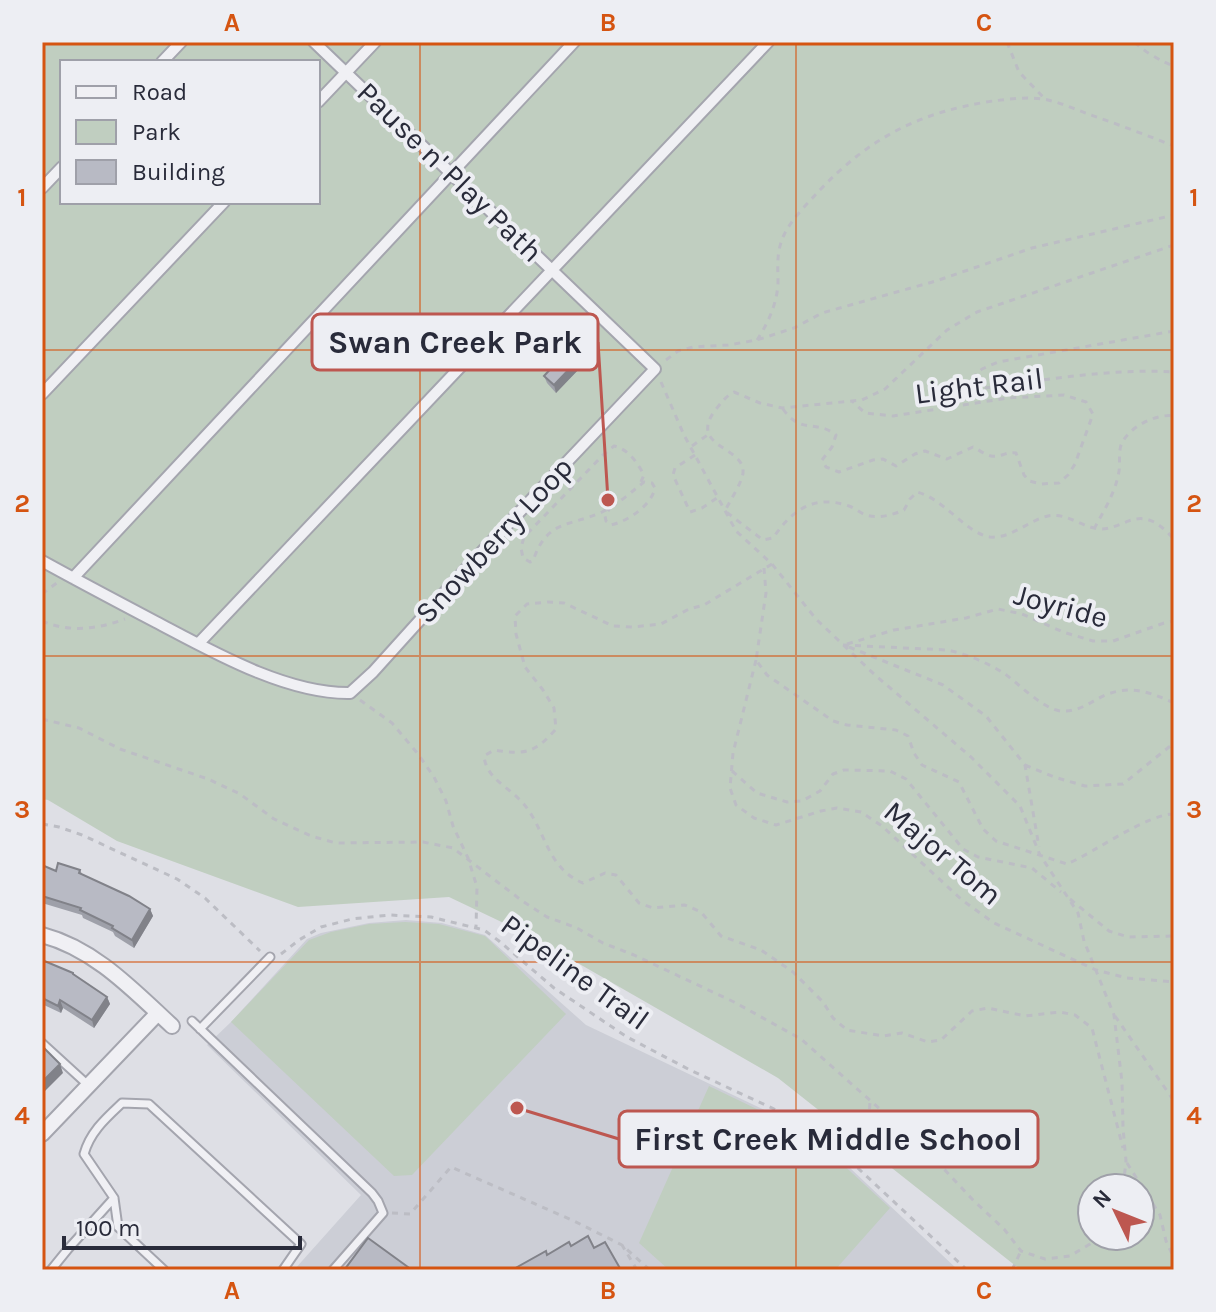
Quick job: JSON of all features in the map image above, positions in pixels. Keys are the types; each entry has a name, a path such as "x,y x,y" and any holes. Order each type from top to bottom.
{"street":[{"path":"164,60 181,42"},
{"name":"Pause n' Play Path","path":"314,42 552,270"},
{"path":"320,100 375,42"},
{"path":"73,578 574,42"},
{"path":"198,644 768,42"},
{"path":"42,188 60,169"},
{"path":"42,394 222,204"},
{"path":"552,270 655,369"},
{"name":"Snowberry Loop","path":"350,693 655,369"},
{"path":"42,561 244,666 300,685 350,693"},
{"path":"42,935 84,953 110,969 172,1026"},
{"path":"42,1134 158,1013"}],"lane":[{"path":"200,1029 270,957"},
{"path":"192,1021 378,1201 383,1213 333,1270"},
{"path":"42,1043 89,1086"},
{"path":"164,1270 118,1227 114,1198 84,1154 88,1141 98,1127 122,1103 149,1104 301,1244 283,1270"},
{"path":"51,1270 114,1198"}],"path":[{"path":"1007,42 1019,72 1045,99"},
{"path":"1135,42 1161,62 1174,66"},
{"path":"757,340 767,324 776,298 776,261 784,235 807,204 840,170 864,149 891,132 974,104 1006,99 1045,99 1174,146"},
{"path":"1174,215 1032,248 936,281 822,313 794,328 757,340 678,351 655,369 691,447 736,531 772,564 816,619 886,685 971,757 1020,806 1040,855 1078,913 1084,941 1114,1015 1174,1101"},
{"path":"725,511 743,476 743,468 739,459 719,446 709,434 707,424 725,398 734,392 782,408 862,400 885,389 947,330 977,312 1174,245"},
{"path":"1174,331 998,362 973,377 974,386 984,388 1145,370 1174,372"},
{"name":"Light Rail","path":"782,408 790,419 801,425 827,428 836,435 822,460 826,467 839,472 873,460 883,459 896,466 925,451 947,459 973,447 991,456 1016,453 1024,475 1029,481 1041,484 1059,483 1068,475 1093,414 1086,402 1064,395 1008,398 893,416 865,413 852,401"},
{"path":"1094,529 1119,474 1122,443 1150,420 1165,414 1174,416"},
{"path":"691,447 709,434"},
{"path":"611,506 605,516 611,525 629,518 653,495 655,488 652,483 644,482 639,486 611,506 603,511 558,526 538,546 533,561 523,558 521,548 524,537 614,446 622,448 639,466 644,475 639,486"},
{"path":"695,455 675,468 673,475 690,512 717,498"},
{"path":"725,511 763,540 773,538 785,520 802,508 823,502 849,506 868,516 889,516 904,510 917,492 928,494 975,531 989,537 1004,536 1044,517 1056,515 1069,517 1094,529 1106,530 1135,519 1148,519 1174,539"},
{"path":"772,564 704,605 689,609 661,624 613,626 564,603 527,604 515,616 516,634 525,667 554,708 556,729 542,744 525,752 494,750 484,756 485,766 493,778 529,810 550,852 570,877 583,883 605,873 616,875 639,903 653,908 685,905 701,912 721,936 761,950 793,972 847,1030 883,1036 902,1033 928,1042 941,1040 972,1011 988,1008 1025,1016 1060,1012 1075,1015 1092,1028 1126,1161 1160,1215 1174,1258"},
{"name":"Major Tom","path":"764,568 766,593 756,660 733,753 730,788 736,805 754,818 776,825 837,808 861,812 882,826 962,900 994,923 1096,970 1127,978 1174,982"},
{"name":"Joyride","path":"843,645 894,630 966,618 998,609 1022,614 1093,641 1113,641 1174,621"},
{"path":"42,621 67,628 102,627 140,614"},
{"path":"843,645 961,653 1002,672 1039,701 1059,712 1081,709 1109,694 1133,689 1174,703"},
{"path":"843,645 943,685 986,716 1025,765 1054,777 1085,786 1123,784 1174,743"},
{"path":"756,660 767,675 833,721 896,730 908,736 922,765 959,782 983,829 996,841 1067,864 1135,828 1165,814 1174,814"},
{"path":"350,693 392,723 434,777 446,801 477,887 476,928"},
{"path":"42,719 79,728 120,749 208,779 240,794 274,819 311,836 336,843 423,842 448,846 547,917 577,928 603,943 734,1002 801,1039 927,1151 1004,1229 1021,1251 1045,1259 1070,1256 1077,1252"},
{"path":"1025,765 1040,855"},
{"path":"731,771 757,793 787,802 802,801 820,791 833,774 844,770 890,771 906,779 963,849 978,857 1032,868 1109,931 1128,937 1174,936"},
{"path":"42,824 82,835 177,879 205,898 263,954 270,957"},
{"name":"Pipeline Trail","path":"270,957 279,955 321,927 352,919 389,915 431,917 484,930 554,988 627,1037 802,1122 831,1143 967,1270"},
{"path":"1114,1015 1122,1082 1125,1172"},
{"path":"857,1167 867,1143 870,1102"},
{"path":"383,1213 410,1214 451,1167 622,1245 650,1270"},
{"path":"622,1245 637,1270"},
{"path":"1012,1270 1021,1251"}],"shaded area":[{"path":"406,920 442,923 485,935 586,1025 813,1133 958,1270 294,1270 361,1195 207,1045 307,939 369,923"}],"green space":[{"path":"42,42 1174,42 1174,1270 1021,1270 778,1078 529,935 449,897 298,907 117,841 42,799"},
{"path":"369,924 439,924 485,936 566,1014 412,1175 394,1176 231,1022 309,940"},
{"path":"709,1086 811,1135 890,1208 835,1270 669,1270 639,1243"}],"building":[{"path":"570,324 581,334 565,351 576,362 554,385 544,376 556,363 545,352"},
{"path":"58,863 80,870 79,873 150,909 132,940 81,908 42,896 42,865 56,871"},
{"path":"42,960 73,973 107,997 92,1020 60,1000 58,1006 42,998"},
{"path":"44,1048 60,1064 42,1082 42,1050"},
{"path":"588,1236 594,1248 605,1242 621,1270 512,1270 546,1251 547,1255 569,1242 571,1246"},
{"path":"368,1238 412,1270 345,1269"}],"place":[{"name":"Swan Creek Park","path":"608,500"},
{"name":"First Creek Middle School","path":"517,1108"}]}
